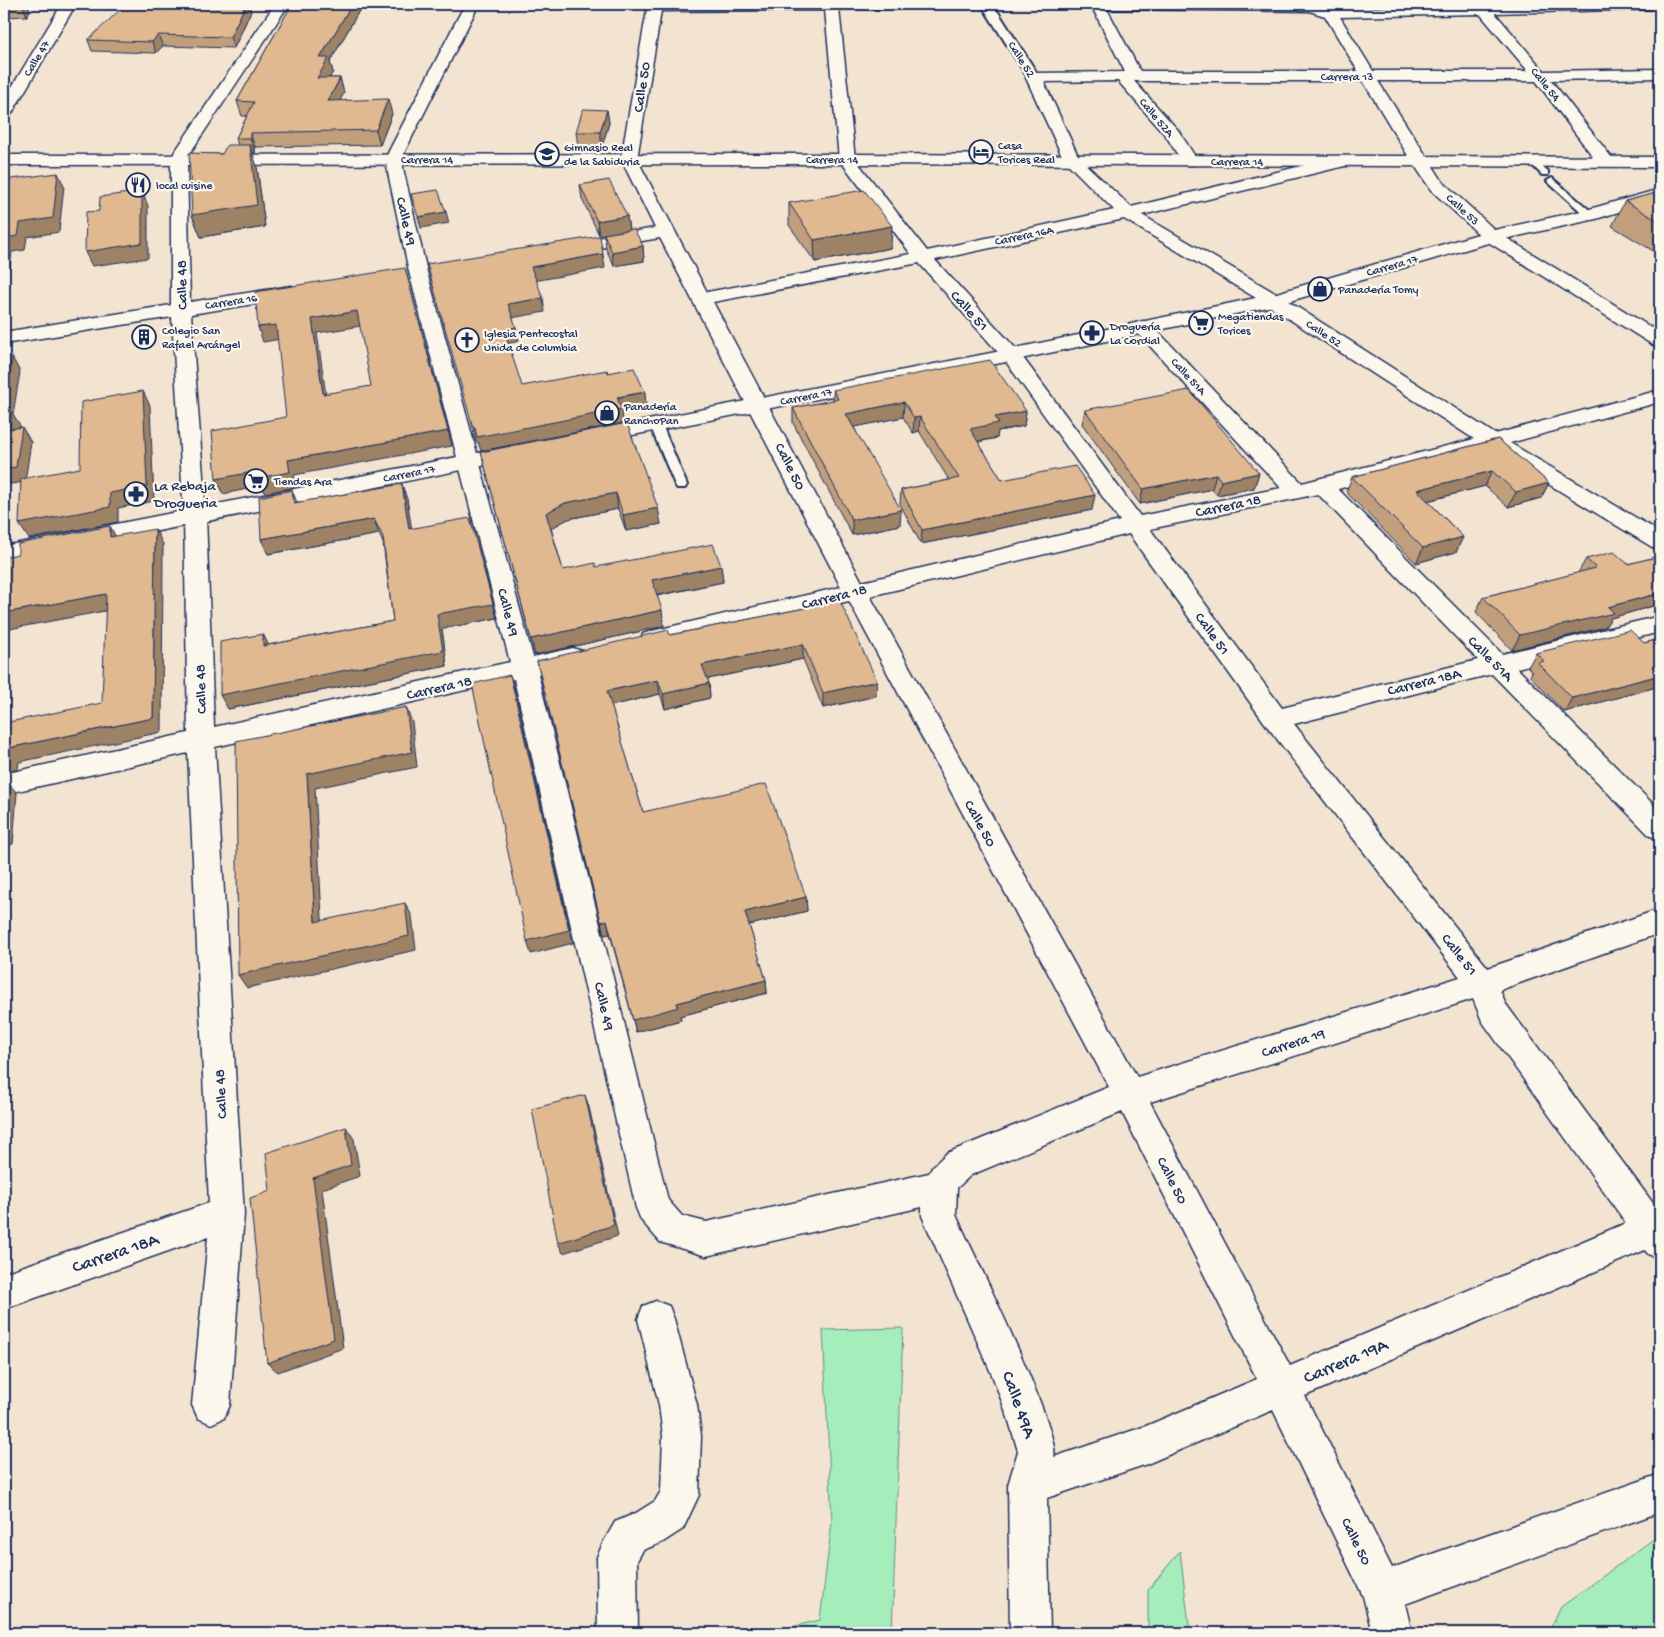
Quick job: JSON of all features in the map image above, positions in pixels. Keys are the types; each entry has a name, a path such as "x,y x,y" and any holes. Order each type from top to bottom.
{"street":[{"name":"Calle 47","path":"4,112 69,4"},
{"path":"179,158 282,4"},
{"path":"395,159 396,153 472,4"},
{"path":"831,4 847,159"},
{"path":"654,6 974,4"},
{"name":"Calle 52","path":"987,4 1034,78 1072,160 1126,213 1272,300 1490,440 1660,542"},
{"path":"1060,4 1309,5 1330,13 1490,7 1660,6"},
{"name":"Calle 52A","path":"1098,4 1128,76 1172,133 1190,161"},
{"name":"Calle 50","path":"654,6 630,160 855,590 1129,1094 1281,1387 1382,1592 1392,1633"},
{"name":"Calle 54","path":"1490,7 1606,162"},
{"name":"Calle 53","path":"1330,13 1437,186 1491,236 1660,341"},
{"name":"Carrera 13","path":"1034,78 1128,76 1540,76 1660,73"},
{"name":"Carrera 14","path":"4,160 179,158 1343,161 1421,162 1540,168 1606,162 1660,162"},
{"name":"Calle 48","path":"179,158 181,309 194,516 201,740 227,1214 211,1405"},
{"name":"Calle 49","path":"395,159 417,272 524,668 653,1208 672,1230 706,1239 940,1187"},
{"name":"Calle 51","path":"847,159 923,257 1011,355 1276,719 1482,983 1493,1011 1658,1233"},
{"name":"Carrera 16A","path":"703,298 923,257 1126,213 1343,161"},
{"name":"Carrera 17","path":"572,442 1011,355 1272,300 1491,236 1590,215 1660,194"},
{"path":"542,252 666,232"},
{"name":"Carrera 16","path":"4,338 309,289"},
{"name":"Calle 51A","path":"1143,327 1297,491"},
{"name":"Carrera 18","path":"629,645 1134,525 1323,486 1660,396"},
{"name":"Carrera 17","path":"4,554 534,449"},
{"name":"Calle 51A","path":"1323,486 1660,828"},
{"name":"Carrera 18A","path":"1276,719 1496,663 1660,624"},
{"name":"Carrera 18","path":"4,784 591,653"},
{"name":"Carrera 19","path":"940,1187 945,1178 959,1164 1129,1094 1482,983 1660,921"},
{"name":"Calle 49A","path":"940,1187 939,1216 1008,1369 1027,1418 1037,1451 1027,1485 1030,1633"},
{"name":"Carrera 18A","path":"4,1291 227,1214"},
{"name":"Carrera 19A","path":"1027,1485 1147,1446 1281,1387 1658,1233"},
{"path":"618,1633 617,1557 629,1536 649,1528 669,1514 680,1495 682,1436 678,1405 656,1319"},
{"path":"1382,1592 1660,1493"}],"lane":[{"path":"1552,181 1590,215"},
{"path":"656,425 681,485"}],"green space":[{"path":"903,1328 892,1633 766,1633 820,1620 832,1521 823,1330"},
{"path":"1660,1539 1660,1633 1548,1633 1561,1607 1652,1540"},
{"path":"1180,1551 1190,1633 1148,1633 1148,1590"}],"building":[{"path":"126,4 246,4 230,37 158,35 152,42 88,40"},
{"path":"292,4 352,4 320,58 329,58 317,78 340,78 328,101 388,99 376,130 250,133 250,138 236,138 254,102 237,101"},
{"path":"583,109 607,110 600,132 576,132"},
{"path":"227,145 250,145 257,205 192,215 189,153 222,154"},
{"path":"58,173 53,218 20,223 18,236 5,238 4,247 4,180"},
{"path":"609,180 627,216 597,221 580,185"},
{"path":"438,190 446,212 418,217 411,194"},
{"path":"864,190 892,226 814,240 789,203"},
{"path":"142,191 142,243 85,252 86,212 99,211 100,197"},
{"path":"1660,192 1660,222 1625,201"},
{"path":"634,229 643,246 612,252 604,234"},
{"path":"600,236 603,254 531,267 543,298 508,304 516,327 504,330 522,386 607,370 608,373 634,368 645,392 617,397 621,409 477,437 427,264"},
{"path":"405,268 448,431 288,460 290,472 258,478 258,471 216,479 212,431 286,417 276,325 258,327 255,292","holes":["357,311 371,386 323,394 312,319"]},
{"path":"12,357 4,404 4,358"},
{"path":"990,360 1026,411 995,417 999,423 970,429 1002,480 1075,466 1095,495 922,530 901,490 959,478 920,417 914,418 904,402 846,414 901,510 852,520 793,408 838,399 833,390"},
{"path":"1189,390 1259,473 1221,481 1216,474 1143,489 1085,410"},
{"path":"143,391 147,486 110,493 110,507 19,524 21,479 80,468 81,402"},
{"path":"12,412 10,429 22,427 16,467 4,469 4,413"},
{"path":"627,423 658,508 623,515 616,493 565,503 546,513 563,570 595,563 596,567 713,544 721,566 652,580 662,610 531,639 481,452"},
{"path":"1498,439 1549,483 1516,492 1492,471 1417,490 1463,537 1423,548 1352,477"},
{"path":"402,484 409,529 470,518 493,604 437,614 443,651 220,695 220,642 263,634 263,646 393,621 383,537 374,519 261,539 259,497 292,490 294,503"},
{"path":"110,526 110,537 155,529 153,718 8,748 7,755 4,756 4,723 102,703 106,594 4,613 4,557 18,554 18,544"},
{"path":"1614,552 1628,564 1660,556 1660,593 1608,607 1614,613 1520,635 1483,597 1596,568 1586,559"},
{"path":"840,601 877,681 823,693 803,644 702,665 709,683 663,694 658,680 607,691 643,812 766,784 806,897 745,912 766,980 677,1003 678,1007 633,1020 607,920 601,922 537,661 668,630 670,635"},
{"path":"1630,630 1644,643 1660,639 1660,675 1572,698 1538,663 1544,661 1536,653"},
{"path":"510,675 569,930 527,941 472,684"},
{"path":"406,707 412,752 307,774 315,922 405,903 409,936 238,975 236,741"},
{"path":"585,1095 614,1225 558,1243 532,1109"},
{"path":"346,1127 351,1165 313,1178 334,1339 267,1363 250,1198 270,1191 266,1153"}],"place":[{"name":"Casa Torices Real","path":"981,152"},
{"name":"Gimnasio Real de la Sabiduria","path":"547,154"},
{"name":"local cuisine","path":"138,185"},
{"name":"Panadería Tomy","path":"1320,289"},
{"name":"Megatiendas Torices","path":"1201,323"},
{"name":"Droguería La Cordial","path":"1092,333"},
{"name":"Colegio San Rafael Arcángel","path":"144,337"},
{"name":"Iglesia Pentecostal Unida de Columbia","path":"467,340"},
{"name":"Panadería RanchoPan","path":"607,413"},
{"name":"Tiendas Ara","path":"256,481"},
{"name":"La Rebaja Drogueria","path":"136,494"}]}
